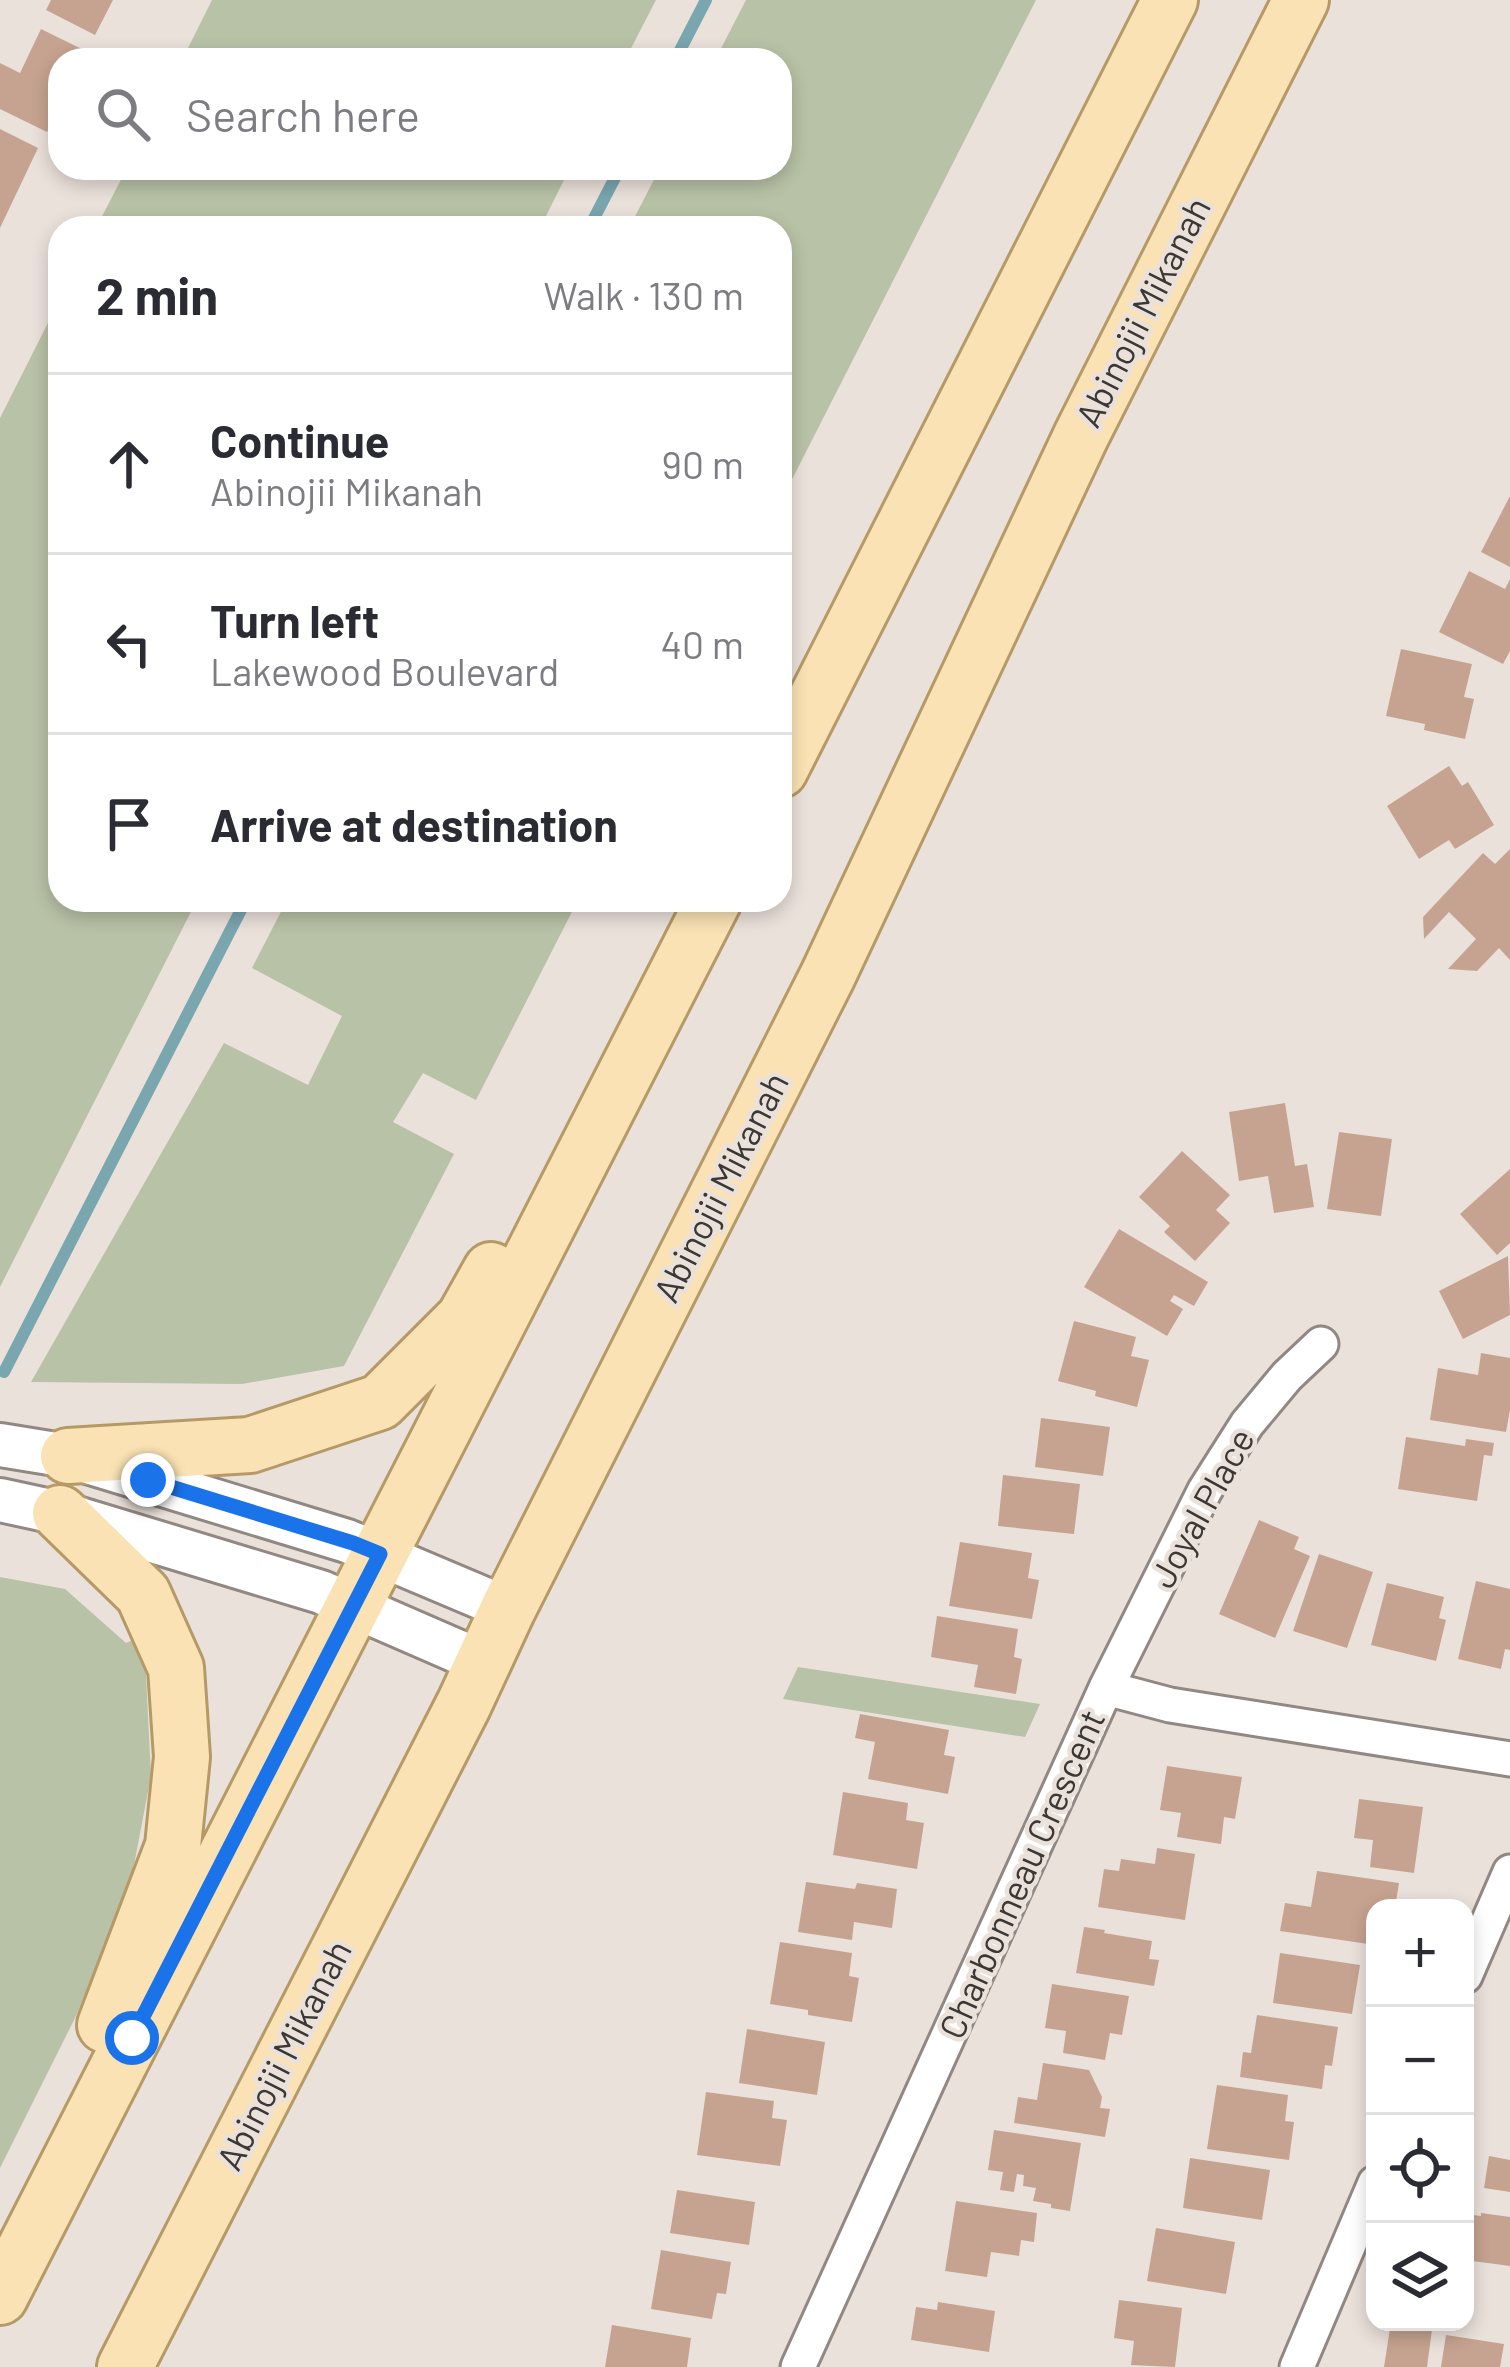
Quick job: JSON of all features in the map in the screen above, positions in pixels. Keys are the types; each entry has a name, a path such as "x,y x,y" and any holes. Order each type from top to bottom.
{"main road":[{"path":"792,746 1170,0"},
{"name":"Abinojii Mikanah","path":"125,2367 828,975 1081,436 1301,0"},
{"path":"5,2288 708,912"},
{"path":"68,1456 250,1444 380,1402 464,1318 501,1252 591,1140"},
{"path":"5,2288 173,1846 182,1757 176,1668 142,1594 60,1513"}],"street":[{"name":"Joyal Place","path":"1106,1688 1205,1490 1247,1424 1321,1344"},
{"path":"0,1445 68,1456 353,1543 508,1609"},
{"path":"0,1499 321,1592 482,1662"},
{"name":"Charbonneau Crescent","path":"798,2367 1106,1688 1170,1705 1510,1759"},
{"path":"1474,1955 1510,1872"},
{"path":"1297,2367 1366,2203"}],"green space":[{"path":"212,0 656,0 631,48 188,48"},
{"path":"746,0 1036,0 792,479 792,216 635,216 654,180 792,180 792,48 721,48"},
{"path":"121,180 564,180 546,216 102,216"},
{"path":"48,323 48,912 191,912 0,1287 0,418"},
{"path":"281,912 572,912 476,1100 423,1073 393,1122 454,1154 344,1366 242,1384 31,1382 224,1043 308,1085 342,1016 252,968"},
{"path":"0,1577 65,1589 126,1643 144,1635 151,1776 129,1891 75,2018 0,2168"},
{"path":"798,1667 1040,1704 1025,1737 783,1699"}],"building":[{"path":"51,0 113,0 95,35 46,10"},
{"path":"41,29 80,48 48,48 47,132 0,109 0,63 20,73"},
{"path":"0,129 38,148 0,228"},
{"path":"1510,496 1510,567 1481,552"},
{"path":"1469,571 1505,589 1510,579 1510,651 1503,664 1439,632"},
{"path":"1401,649 1472,664 1464,697 1474,699 1465,739 1386,716"},
{"path":"1449,766 1462,786 1468,782 1494,825 1455,849 1449,840 1419,859 1387,806"},
{"path":"1510,849 1510,960 1499,948 1477,971 1448,969 1476,939 1449,912 1424,939 1423,917 1483,853 1495,864"},
{"path":"1285,1103 1295,1166 1307,1164 1314,1207 1274,1213 1268,1176 1239,1181 1229,1112"},
{"path":"1339,1132 1392,1139 1381,1216 1327,1209"},
{"path":"1182,1151 1230,1195 1216,1210 1230,1223 1195,1261 1164,1232 1170,1226 1139,1197"},
{"path":"1510,1169 1510,1243 1497,1255 1460,1214"},
{"path":"1119,1229 1208,1282 1194,1306 1174,1295 1170,1301 1183,1309 1167,1336 1084,1287"},
{"path":"1508,1256 1510,1315 1463,1339 1439,1291"},
{"path":"1074,1321 1136,1337 1131,1356 1149,1360 1137,1407 1058,1381"},
{"path":"1481,1353 1510,1358 1506,1432 1430,1420 1438,1368 1478,1375"},
{"path":"1041,1418 1110,1427 1103,1476 1035,1467"},
{"path":"1406,1437 1465,1446 1466,1439 1494,1443 1492,1456 1484,1455 1477,1501 1398,1489"},
{"path":"1003,1475 1080,1484 1074,1534 998,1526"},
{"path":"1259,1520 1299,1537 1294,1549 1310,1556 1275,1638 1219,1614"},
{"path":"960,1542 1032,1553 1028,1578 1039,1580 1032,1619 949,1606"},
{"path":"1319,1554 1373,1572 1347,1648 1293,1631"},
{"path":"1476,1581 1510,1589 1510,1650 1505,1649 1501,1669 1458,1659"},
{"path":"1387,1583 1444,1597 1439,1618 1446,1620 1436,1661 1371,1645"},
{"path":"937,1616 1018,1629 1014,1657 1022,1659 1016,1694 974,1687 978,1665 931,1657"},
{"path":"860,1714 949,1730 944,1755 955,1757 948,1794 868,1779 875,1742 855,1738"},
{"path":"1167,1766 1242,1777 1235,1819 1224,1817 1221,1844 1177,1837 1181,1813 1160,1810"},
{"path":"843,1792 908,1803 906,1820 924,1823 917,1869 833,1855"},
{"path":"1359,1799 1423,1807 1414,1873 1370,1867 1373,1840 1354,1838"},
{"path":"1157,1848 1195,1854 1185,1920 1098,1907 1104,1869 1119,1871 1121,1859 1155,1864"},
{"path":"1317,1871 1399,1883 1396,1899 1366,1899 1366,1944 1280,1931 1285,1903 1311,1907"},
{"path":"806,1882 897,1889 892,1928 854,1922 852,1940 798,1932"},
{"path":"1084,1927 1152,1941 1149,1959 1159,1960 1154,1986 1076,1973"},
{"path":"780,1942 852,1953 849,1976 859,1978 852,2022 770,2004"},
{"path":"1280,1953 1360,1965 1352,2014 1273,2003"},
{"path":"1052,1984 1129,1996 1122,2035 1110,2033 1105,2060 1063,2053 1066,2031 1045,2028"},
{"path":"1257,2015 1338,2027 1332,2066 1325,2065 1322,2089 1240,2077 1243,2052 1251,2053"},
{"path":"747,2029 825,2042 817,2095 739,2083"},
{"path":"1043,2063 1089,2070 1102,2097 1100,2108 1110,2109 1105,2137 1014,2123 1018,2097 1037,2100"},
{"path":"1217,2085 1288,2095 1285,2121 1294,2122 1289,2160 1207,2149"},
{"path":"706,2092 774,2101 772,2118 787,2120 780,2166 697,2155"},
{"path":"994,2130 1081,2143 1070,2211 1033,2201 1036,2188 1023,2186 1024,2175 1017,2174 1014,2192 1000,2190 1003,2172 988,2170"},
{"path":"1489,2156 1510,2160 1510,2192 1484,2188"},
{"path":"1190,2158 1270,2170 1262,2220 1183,2208"},
{"path":"677,2190 755,2202 749,2245 670,2233"},
{"path":"956,2201 1037,2213 1034,2242 1021,2240 1019,2256 991,2252 987,2277 945,2271"},
{"path":"1474,2215 1510,2217 1510,2266 1474,2261"},
{"path":"1156,2228 1235,2242 1226,2294 1147,2281"},
{"path":"661,2250 731,2262 726,2294 717,2293 712,2319 651,2309"},
{"path":"1119,2300 1182,2308 1175,2367 1131,2365 1134,2341 1114,2338"},
{"path":"938,2302 995,2311 989,2352 911,2340 916,2307 937,2310"},
{"path":"612,2325 691,2338 687,2367 605,2367"},
{"path":"1390,2331 1432,2331 1427,2367 1384,2367"},
{"path":"1446,2335 1504,2344 1500,2367 1441,2367"}],"waterway":[{"path":"681,48 706,0"},
{"path":"595,216 614,180"},
{"path":"4,1372 240,912"}],"route":[{"path":"132,2038 380,1554 148,1480"}]}
